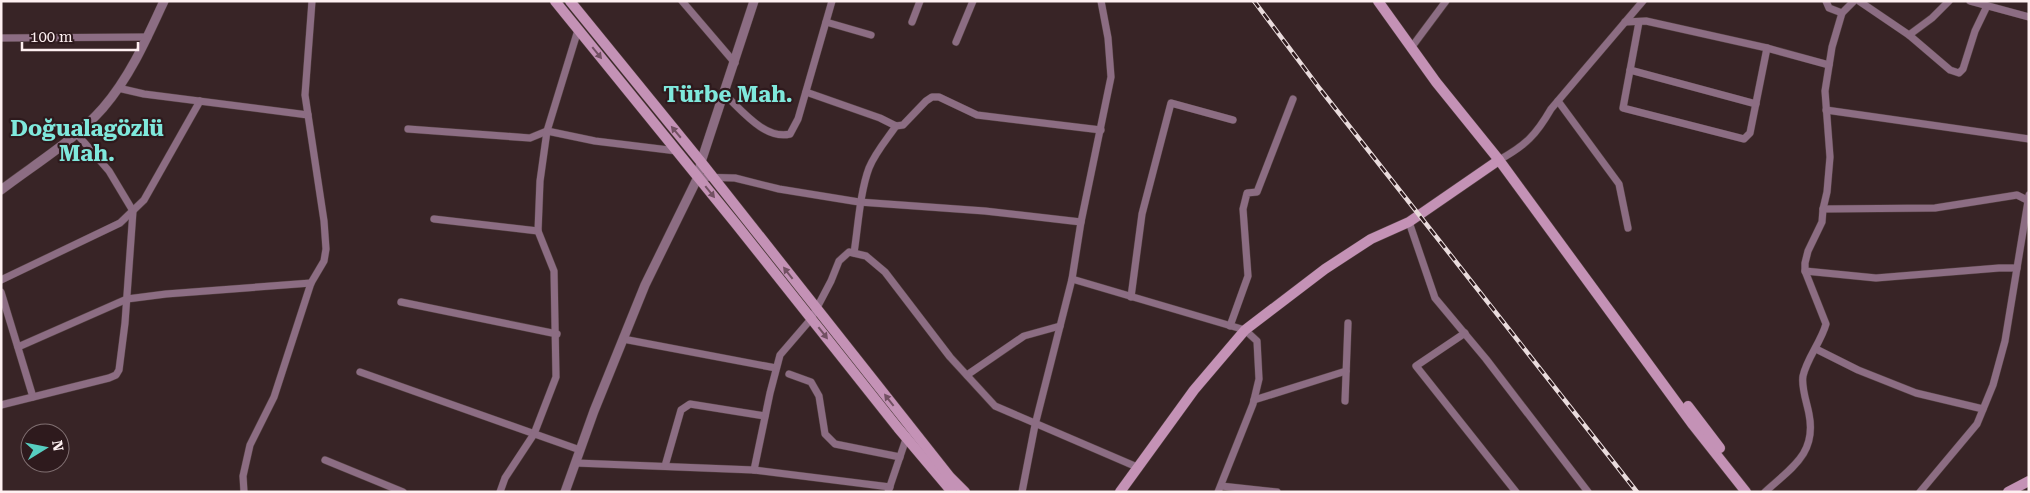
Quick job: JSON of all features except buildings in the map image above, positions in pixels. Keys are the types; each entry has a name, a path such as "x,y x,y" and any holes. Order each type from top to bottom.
{"main road":[{"path":"555,1 906,438 952,492"},
{"path":"570,1 701,162 909,426 964,492"},
{"path":"1378,1 1436,82 1499,160 1672,393 1693,425 1746,492"},
{"path":"1120,492 1194,390 1245,330 1325,269 1371,238 1409,222 1499,160"},
{"path":"1672,393 1687,405 1753,492"},
{"path":"2008,492 2029,482"}],"street":[{"path":"1,190 76,133 103,108 118,88 148,37 164,1"},
{"path":"244,492 242,476 250,445 274,397 311,283 324,260 326,238 304,94 312,1"},
{"path":"682,1 735,63"},
{"path":"565,492 645,285 698,177 701,162 754,1"},
{"path":"724,94 761,127 781,136 790,134 798,119 832,1"},
{"path":"912,22 920,1"},
{"path":"956,42 973,1"},
{"path":"1022,492 1035,424 1072,279 1081,222 1111,77 1108,38 1101,1"},
{"path":"1411,48 1446,1"},
{"path":"1499,160 1522,147 1541,127 1551,109 1643,1"},
{"path":"1826,1 1829,8 1842,13"},
{"path":"1765,492 1806,452 1810,436 1811,422 1802,378 1826,324 1805,271 1805,263 1808,251 1822,222 1827,192 1830,157 1825,91 1832,47 1842,13 1854,1"},
{"path":"1860,1 1909,34 1950,70 1959,74 1963,69 1975,31 1987,6"},
{"path":"1909,34 1932,18 1949,1"},
{"path":"1970,1 2029,17"},
{"path":"1625,22 1646,21 1767,48 1829,65"},
{"path":"826,22 871,35"},
{"path":"1639,22 1623,108 1744,139 1750,133 1767,48"},
{"path":"500,492 505,478 534,434 556,377 554,271 538,232 540,181 546,131 578,30"},
{"path":"1,38 148,37"},
{"path":"1630,70 1756,104"},
{"path":"118,88 144,94 308,115"},
{"path":"806,92 880,118 896,126 903,125 926,101 932,97 939,96 977,115 1100,130"},
{"path":"1230,326 1248,276 1242,209 1248,193 1257,192 1293,99"},
{"path":"1,280 120,223 144,200 200,101"},
{"path":"1558,101 1620,184 1628,228"},
{"path":"1131,297 1142,214 1171,102 1233,120"},
{"path":"1826,110 2029,138"},
{"path":"854,253 862,194 869,168 882,145 896,126"},
{"path":"408,129 530,138 546,131 595,141 677,151"},
{"path":"1,405 116,375 119,370 127,299 132,211 109,171 76,133"},
{"path":"698,177 735,178 779,189 862,202 985,211 1081,222"},
{"path":"1823,209 1935,208 2017,195 2028,198 2005,341 1993,385 1977,424 1920,492"},
{"path":"434,219 538,232"},
{"path":"1409,222 1435,298 1465,333 1588,492"},
{"path":"754,470 780,355 811,318 817,309 838,261 849,252 866,256 885,272 950,357 995,406 1137,467"},
{"path":"1805,271 1876,278 2017,268"},
{"path":"1072,279 1245,330 1257,340 1259,379 1254,400 1219,489 1277,492"},
{"path":"18,346 127,299 166,294 311,283"},
{"path":"1,292 33,397"},
{"path":"401,302 556,334"},
{"path":"1345,400 1348,324"},
{"path":"966,375 1024,336 1060,326"},
{"path":"1465,333 1416,366 1516,492"},
{"path":"624,339 776,368"},
{"path":"1816,349 1858,370 1916,393 1983,409"},
{"path":"1254,400 1346,371"},
{"path":"360,372 580,450"},
{"path":"789,374 810,382 819,396 825,434 835,444 900,457"},
{"path":"665,466 682,410 690,404 765,416"},
{"path":"576,463 754,470 889,489 909,426"},
{"path":"325,460 403,492"}],"railway":[{"path":"1254,1 1320,89 1637,492"}],"district":[{"name":"Türbe Mah.","path":"728,94"},
{"name":"Doğualagözlü Mah.","path":"87,140"}]}
